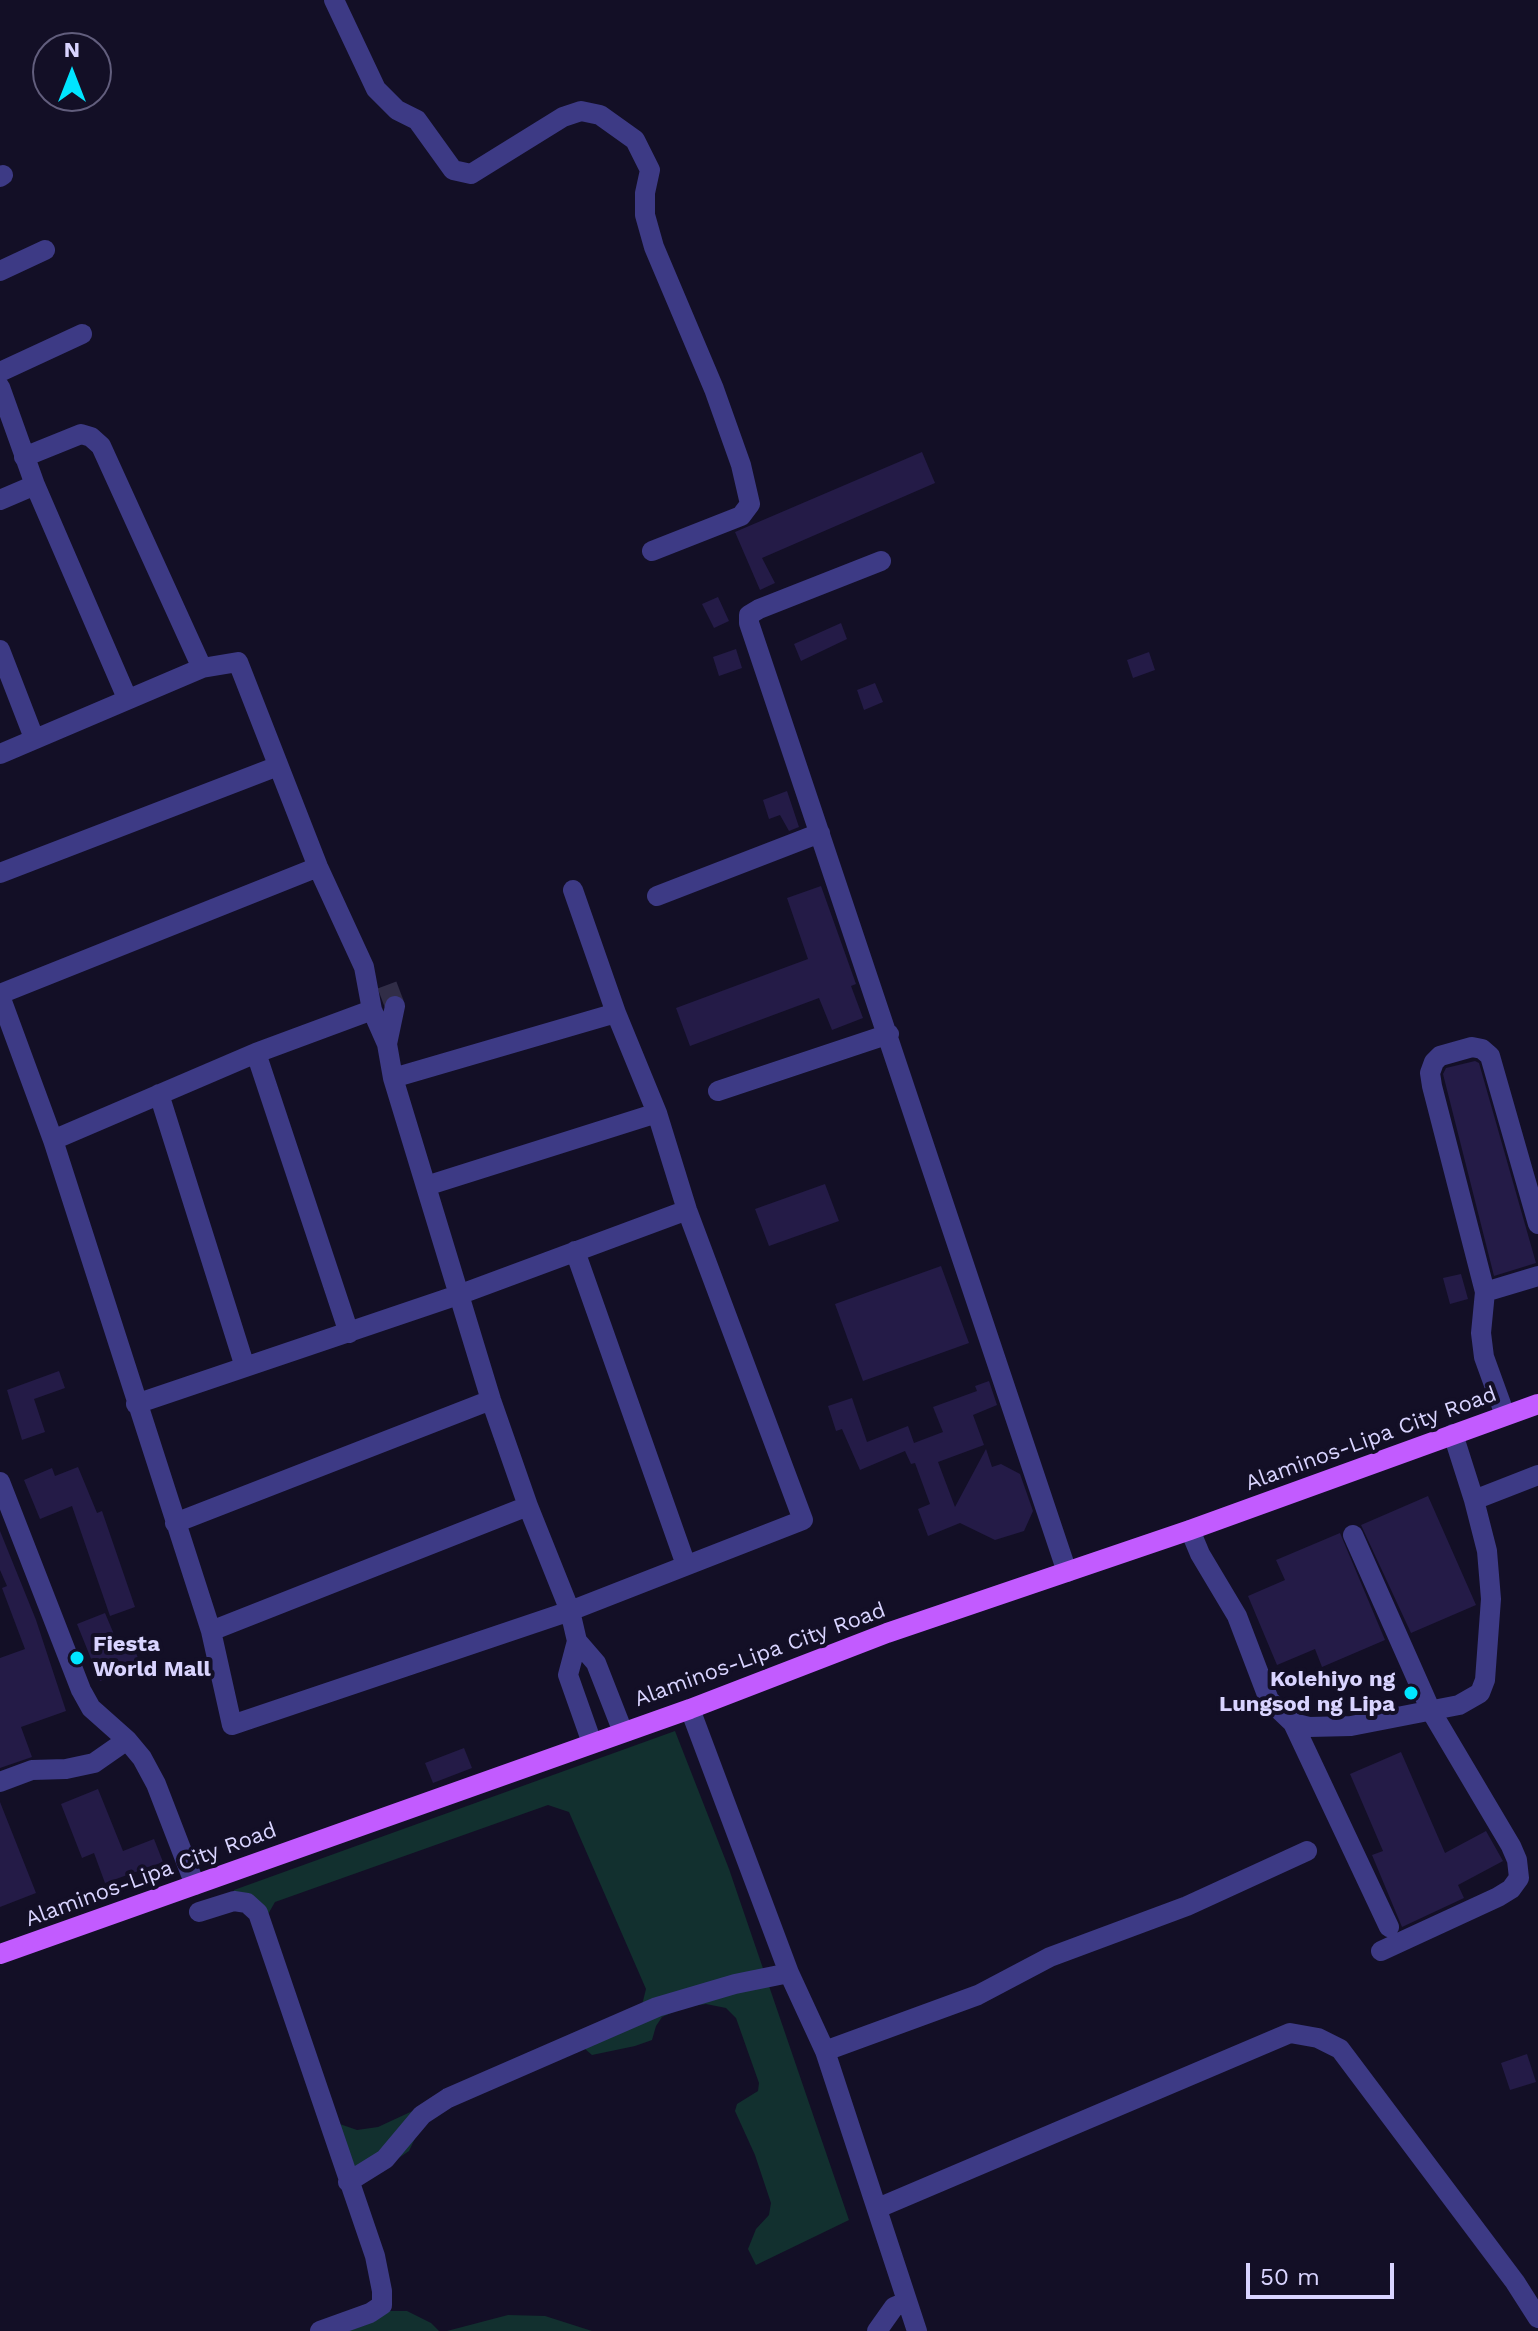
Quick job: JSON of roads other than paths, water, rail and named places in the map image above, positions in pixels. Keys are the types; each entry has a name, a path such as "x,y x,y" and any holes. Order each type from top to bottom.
{"main road":[{"name":"Alaminos-Lipa City Road","path":"0,1954 690,1709 887,1633 1190,1530 1538,1404"}],"street":[{"path":"334,0 376,89 397,110 417,120 453,170 471,174 563,117 581,111 600,115 635,140 650,170 645,193 645,215 654,247 714,389 746,479 750,504 741,516 652,551"},
{"path":"0,271 45,250"},
{"path":"0,372 82,334"},
{"path":"0,387 35,485 127,698"},
{"path":"24,457 81,434 91,437 101,446 202,668"},
{"path":"0,500 35,485"},
{"path":"881,561 759,609 749,615 749,623 1067,1572"},
{"path":"0,650 34,738"},
{"path":"0,754 202,668 238,662 318,867 364,967 369,974 387,985"},
{"path":"0,873 278,766"},
{"path":"657,896 820,833"},
{"path":"318,867 0,995 53,1140 211,1631 232,1725 570,1611 803,1520 687,1210 657,1113 616,1013 573,890"},
{"path":"364,967 372,1010 387,1044 393,1078 491,1400 528,1506 570,1611 577,1641 596,1663 623,1732"},
{"path":"387,1044 395,1006"},
{"path":"53,1140 256,1053 372,1010"},
{"path":"393,1078 616,1013"},
{"path":"718,1091 889,1034"},
{"path":"1505,1415 1484,1357 1481,1333 1485,1292 1432,1086 1430,1073 1440,1056 1472,1047 1482,1049 1490,1056 1538,1224"},
{"path":"256,1053 349,1333"},
{"path":"159,1094 245,1367"},
{"path":"426,1186 657,1113"},
{"path":"136,1404 458,1295 687,1210"},
{"path":"575,1251 686,1565"},
{"path":"1485,1292 1538,1276"},
{"path":"175,1523 491,1400"},
{"path":"1293,1723 1325,1728 1351,1726 1468,1702 1480,1693 1485,1680 1491,1599 1487,1551 1453,1434"},
{"path":"1474,1500 1538,1475"},
{"path":"0,1482 81,1690 91,1708 142,1758 156,1784 195,1885"},
{"path":"211,1631 528,1506"},
{"path":"1190,1530 1200,1554 1237,1616 1269,1700 1293,1723 1389,1927"},
{"path":"1353,1535 1431,1711 1511,1846 1517,1860 1519,1878 1511,1889 1498,1897 1381,1951"},
{"path":"577,1641 568,1675 592,1743"},
{"path":"690,1709 789,1973 825,2051 917,2331"},
{"path":"0,1782 32,1770 66,1769 94,1763 127,1740"},
{"path":"825,2051 978,1995 1050,1957 1187,1906 1307,1851"},
{"path":"199,1912 234,1901 247,1903 258,1913 375,2256 382,2305 370,2313 320,2331"},
{"path":"348,2182 385,2159 422,2115 448,2098 657,2007 735,1984 789,1973"},
{"path":"878,2208 1290,2033 1318,2038 1340,2049 1515,2282 1538,2318"},
{"path":"877,2331 894,2307 906,2302"}],"tunnel":[{"path":"387,985 395,1006"}],"place":[{"name":"Fiesta World Mall","path":"77,1658"},
{"name":"Kolehiyo ng Lungsod ng Lipa","path":"1411,1693"}]}
